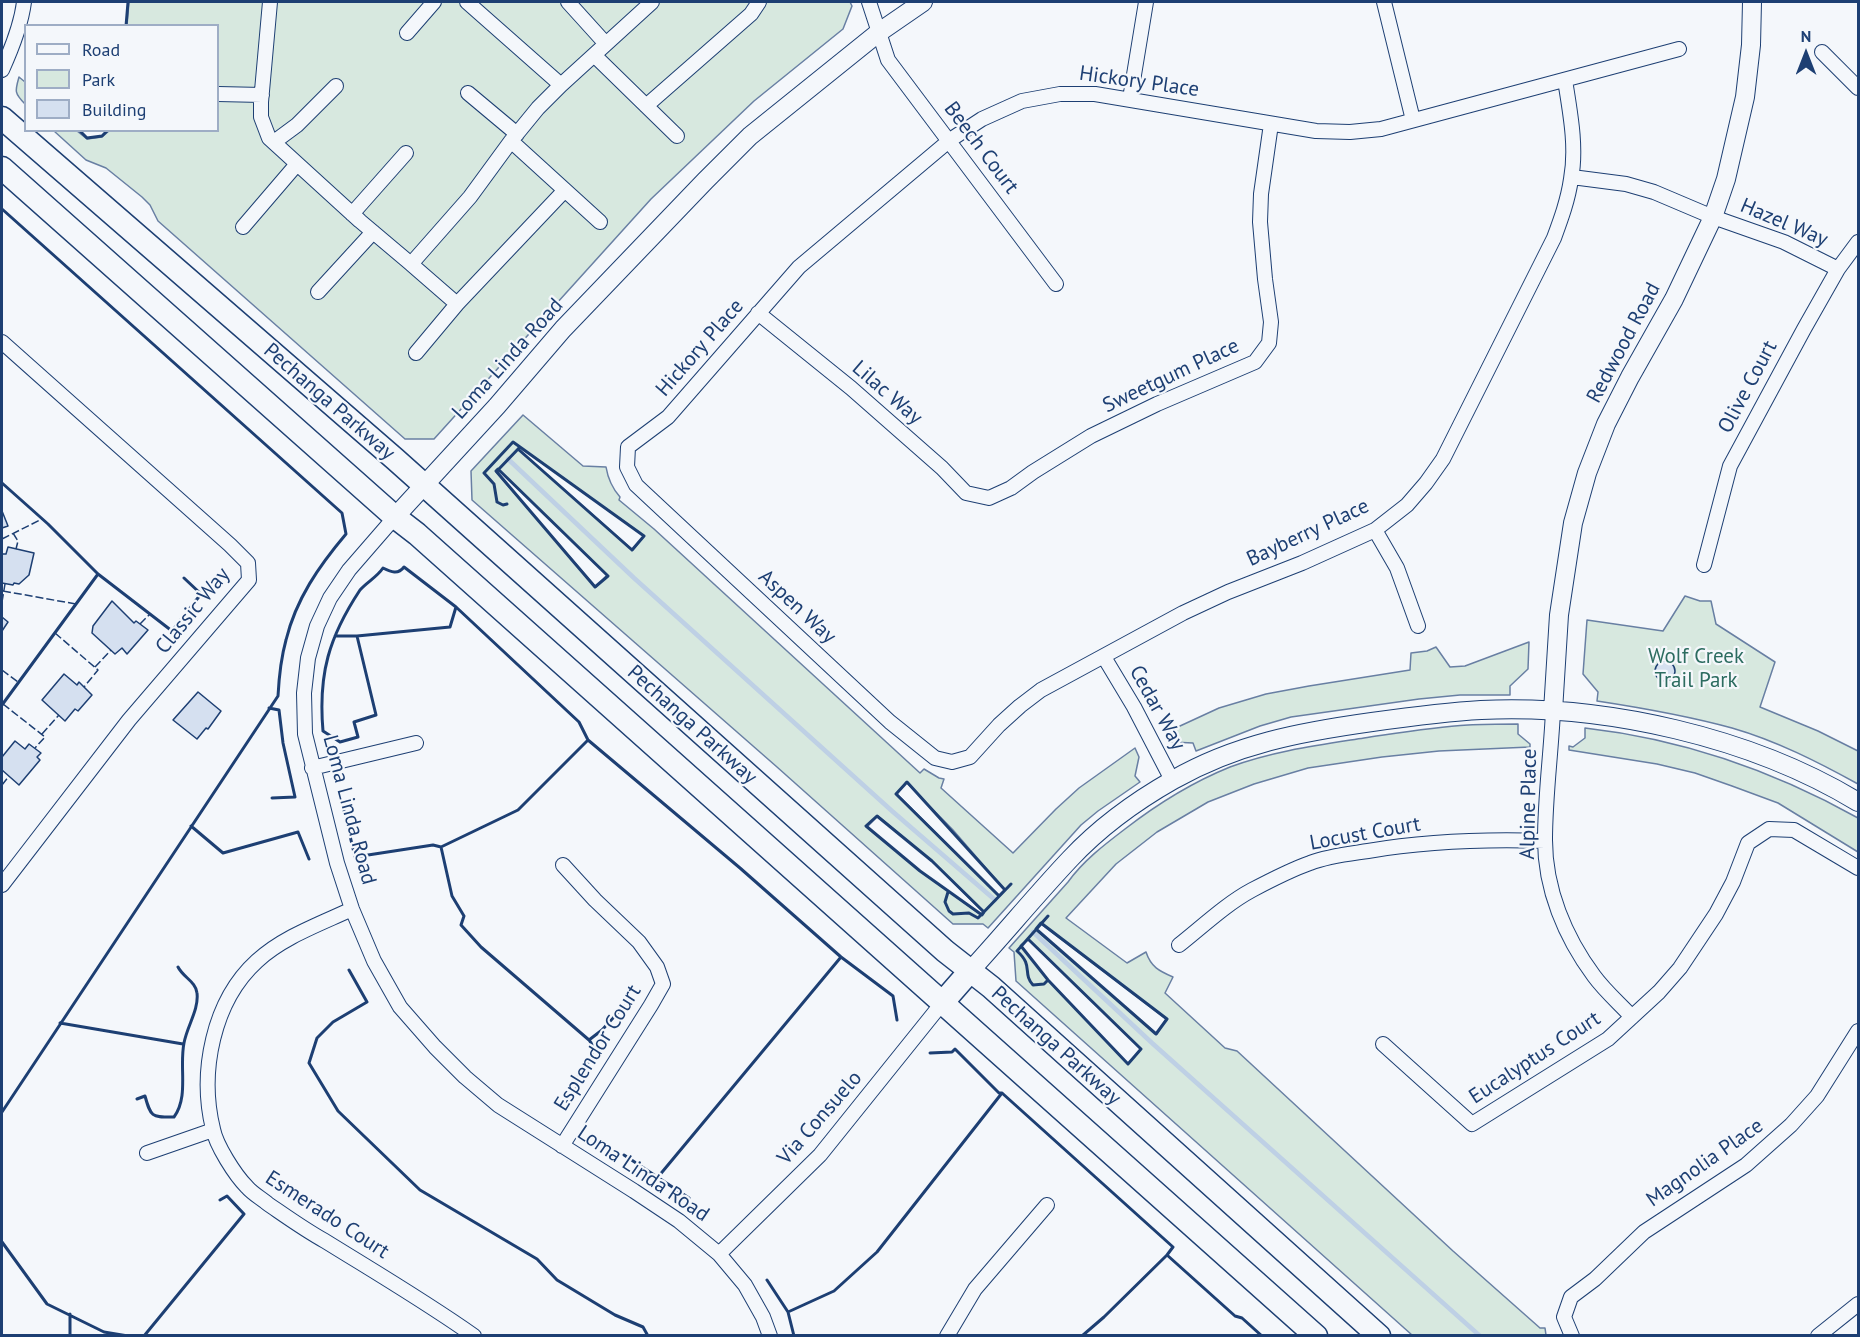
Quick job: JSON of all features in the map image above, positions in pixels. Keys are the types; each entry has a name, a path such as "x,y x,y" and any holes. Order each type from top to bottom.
{"main road":[{"name":"Pechanga Parkway","path":"2,118 425,485 945,951 971,970 1379,1335"},
{"name":"Pechanga Parkway","path":"2,168 444,558 1316,1335"},
{"path":"943,1002 971,970"}],"street":[{"path":"2,70 22,18 24,2"},
{"path":"270,2 261,117 269,138 352,214 457,304"},
{"path":"408,33 434,2"},
{"path":"467,2 561,85"},
{"path":"568,2 606,44"},
{"path":"411,264 470,197 538,108 652,2"},
{"path":"646,106 751,14 759,2"},
{"name":"Beech Court","path":"869,2 888,60 1056,284"},
{"name":"Loma Linda Road","path":"770,1335 745,1285 719,1254 661,1209 498,1105 435,1047 400,1006 374,961 352,909 312,768 305,734 304,693 308,658 317,626 330,598 349,570 564,329 750,136 878,33 923,2"},
{"path":"1130,99 1146,2"},
{"path":"1384,2 1413,120"},
{"name":"Redwood Road","path":"1553,711 1559,615 1574,523 1587,473 1606,424 1674,300 1713,217 1729,169 1745,97 1751,45 1752,2"},
{"name":"Hickory Place","path":"627,466 628,447 668,417 799,267 950,140 982,119 1022,100 1060,93 1095,94 1316,131 1350,132 1381,129 1679,49"},
{"path":"1822,52 1858,88"},
{"path":"594,55 676,136"},
{"name":"Bayberry Place","path":"952,762 970,757 999,725 1041,690 1183,613 1375,530 1407,505 1443,459 1554,238 1566,205 1572,177 1573,144 1565,80"},
{"path":"274,142 297,125 336,86"},
{"path":"468,93 600,222"},
{"path":"219,94 262,95"},
{"name":"Sweetgum Place","path":"989,498 1011,489 1033,472 1091,436 1157,404 1255,362 1269,343 1271,322 1264,279 1260,222 1261,194 1271,124"},
{"path":"352,214 406,153"},
{"path":"243,227 297,164"},
{"name":"Hazel Way","path":"1572,177 1626,184 1654,192 1713,217 1784,242 1838,269"},
{"path":"416,353 457,304 565,190"},
{"path":"318,292 373,232"},
{"name":"Olive Court","path":"1704,565 1730,466 1771,387 1838,269 1858,242"},
{"name":"Lilac Way","path":"758,313 851,388 942,468 966,493 989,498"},
{"name":"Classic Way","path":"2,342 230,545 248,564 249,580 129,720 2,885"},
{"name":"Aspen Way","path":"627,466 636,485 890,722 935,758 952,762"},
{"path":"1375,530 1397,568 1418,627"},
{"name":"Cedar Way","path":"1104,657 1134,707 1172,780"},
{"path":"971,970 1071,857 1140,801 1172,780 1238,749 1302,733 1402,717 1470,711 1553,711 1596,715 1693,734 1742,749 1797,771 1858,802"},
{"name":"Alpine Place","path":"1553,711 1545,841 1550,880 1559,916 1576,949 1595,978 1632,1017"},
{"path":"312,768 416,742"},
{"name":"Eucalyptus Court","path":"1383,1044 1472,1124 1608,1039 1659,992 1680,968 1716,914 1733,882 1748,843 1769,829 1794,830 1858,867"},
{"name":"Locust Court","path":"1179,945 1250,891 1312,862 1350,853 1422,844 1460,841 1545,841"},
{"name":"Esplendor Court","path":"562,1146 663,984 657,967 639,942 595,900 563,865"},
{"name":"Esmerado Court","path":"352,909 282,943 257,961 240,979 227,999 218,1019 211,1047 208,1074 213,1131 231,1167 248,1188 292,1221 474,1335"},
{"name":"Via Consuelo","path":"719,1254 820,1155 943,1002"},
{"name":"Magnolia Place","path":"1572,1335 1564,1317 1571,1297 1595,1280 1644,1232 1746,1165 1791,1125 1817,1096 1858,1030"},
{"path":"147,1154 213,1131"},
{"path":"947,1335 975,1289 1047,1205"},
{"path":"1818,1335 1858,1304"}],"green space":[{"path":"129,2 850,2 852,6 843,29 754,101 651,199 434,439 405,439 158,221 150,205 142,197 106,168 86,160 55,132 78,132 87,139 102,137 108,132 219,132 219,24 127,24"},
{"path":"19,77 24,81 24,103 16,92"},
{"path":"523,415 583,466 606,467 611,483 620,497 619,500 654,529 920,773 924,769 944,779 941,788 1013,853 1079,788 1135,748 1139,757 1135,776 1140,782 1081,825 988,928 983,924 953,924 472,500 471,471","holes":["520,447 644,536 633,550 518,449","498,469 607,575 596,587 496,472","906,782 953,830 1005,890 1000,896 897,794","878,816 932,861 984,913 981,915 920,871 867,827"]},
{"name":"Wolf Creek Trail Park","path":"1685,596 1700,601 1711,601 1716,624 1775,662 1760,707 1818,731 1858,751 1858,784 1797,753 1749,733 1682,716 1597,701 1598,692 1583,674 1587,620 1663,631"},
{"path":"1529,642 1528,669 1510,686 1510,695 1460,695 1419,699 1291,717 1260,726 1196,751 1193,743 1172,742 1167,732 1219,708 1266,694 1410,670 1411,653 1436,647 1450,667 1465,666"},
{"path":"1518,724 1518,734 1530,744 1530,747 1439,751 1308,768 1254,784 1208,802 1157,832 1116,864 1066,918 1127,963 1146,952 1156,968 1173,977 1165,993 1225,1048 1237,1051 1453,1251 1540,1328 1545,1328 1546,1335 1412,1335 1016,981 1014,952 1009,948 1080,867 1102,847 1162,803 1216,773 1263,757 1313,746 1442,727","holes":["1041,924 1166,1019 1157,1034 1036,930","1028,939 1141,1049 1128,1064 1048,980 1021,946"]},
{"path":"1585,728 1657,740 1692,749 1794,786 1858,818 1858,852 1778,803 1732,786 1695,773 1657,764 1569,750 1569,746 1573,747 1585,738"}],"building":[{"path":"2,511 8,526 2,528"},
{"path":"8,547 34,553 29,575 19,584 2,583 2,554 6,554"},
{"path":"112,601 134,623 136,621 148,630 127,654 122,648 115,654 92,633 93,626"},
{"path":"2,617 8,622 2,631"},
{"path":"1665,661 1672,664 1675,671 1672,678 1665,681 1658,678 1655,671 1658,664"},
{"path":"64,674 77,685 79,682 92,695 78,711 75,709 65,721 42,700"},
{"path":"198,692 221,711 208,729 206,728 197,739 173,720"},
{"path":"15,741 25,749 29,744 41,753 37,757 40,760 19,785 2,770 2,757"}],"waterway":[{"path":"508,459 634,578 892,811 995,900"},
{"path":"1033,932 1152,1043 1480,1336"}],"fence":[{"path":"2,539 42,519"},
{"path":"13,533 18,541 16,549"},
{"path":"2,602 5,584"},
{"path":"3,591 76,604"},
{"path":"140,624 150,614"},
{"path":"55,633 98,670 84,687"},
{"path":"95,667 111,650"},
{"path":"2,670 18,682"},
{"path":"3,704 45,737 35,748"},
{"path":"42,734 59,715"},
{"path":"2,785 9,776"}],"wall":[{"path":"126,24 128,2"},
{"path":"81,132 87,138 102,136 106,132"},
{"path":"2,209 342,513 346,534 318,571 302,597 290,625 283,654 278,696 2,1112"},
{"path":"497,471 520,447 513,442 484,473 494,484 497,502 507,504"},
{"path":"520,447 644,536 632,550 518,449 520,447"},
{"path":"498,469 608,576 595,587 496,471 498,469"},
{"path":"2,483 48,524 98,574 172,631 201,594 184,578"},
{"path":"456,607 404,567 397,572 383,568 360,590 333,640 322,692 323,731 340,742 358,737 354,722 376,715 357,636 450,627 456,607 579,722 588,740 740,868 841,957 893,996 897,1020"},
{"path":"2,705 98,574"},
{"path":"335,636 357,636"},
{"path":"269,708 279,710 283,743 295,797 272,798"},
{"path":"342,802 355,857 433,845 441,847 518,810 588,740"},
{"path":"907,782 1005,890 999,896 896,794 907,782"},
{"path":"877,816 932,861 984,912 982,915 920,871 866,826 877,816"},
{"path":"191,826 223,853 298,832 309,859"},
{"path":"441,847 452,896 464,916 461,925 481,947 589,1040 602,1030 624,1006"},
{"path":"948,892 945,902 949,911 953,914 969,913 978,918 1011,884"},
{"path":"1048,916 1017,951 1027,965 1028,977 1033,985 1044,984 1048,980"},
{"path":"1041,923 1167,1019 1156,1034 1036,929 1041,923"},
{"path":"1028,939 1141,1049 1128,1064 1048,980 1021,946 1028,939"},
{"path":"658,1177 841,957"},
{"path":"137,1099 145,1096 149,1109 157,1116 174,1117 179,1109 184,1043 195,1012 197,993 178,967"},
{"path":"349,970 367,1002 333,1022 317,1038 309,1063 338,1111 420,1190 537,1259 557,1280 615,1315 643,1327 648,1336"},
{"path":"60,1023 183,1044"},
{"path":"567,1102 581,1081 577,1078 592,1055 593,1050 589,1040"},
{"path":"930,1053 952,1052 955,1049 999,1093 1002,1093 1173,1247 1167,1255 1235,1316 1242,1318 1262,1336"},
{"path":"788,1312 834,1291 877,1252 1002,1093"},
{"path":"624,1155 689,1198"},
{"path":"144,1336 244,1214 227,1196 220,1200"},
{"path":"2,1242 47,1304 104,1332 128,1336"},
{"path":"1082,1336 1167,1255"},
{"path":"767,1280 788,1312 794,1336"},
{"path":"70,1314 70,1336"}]}
